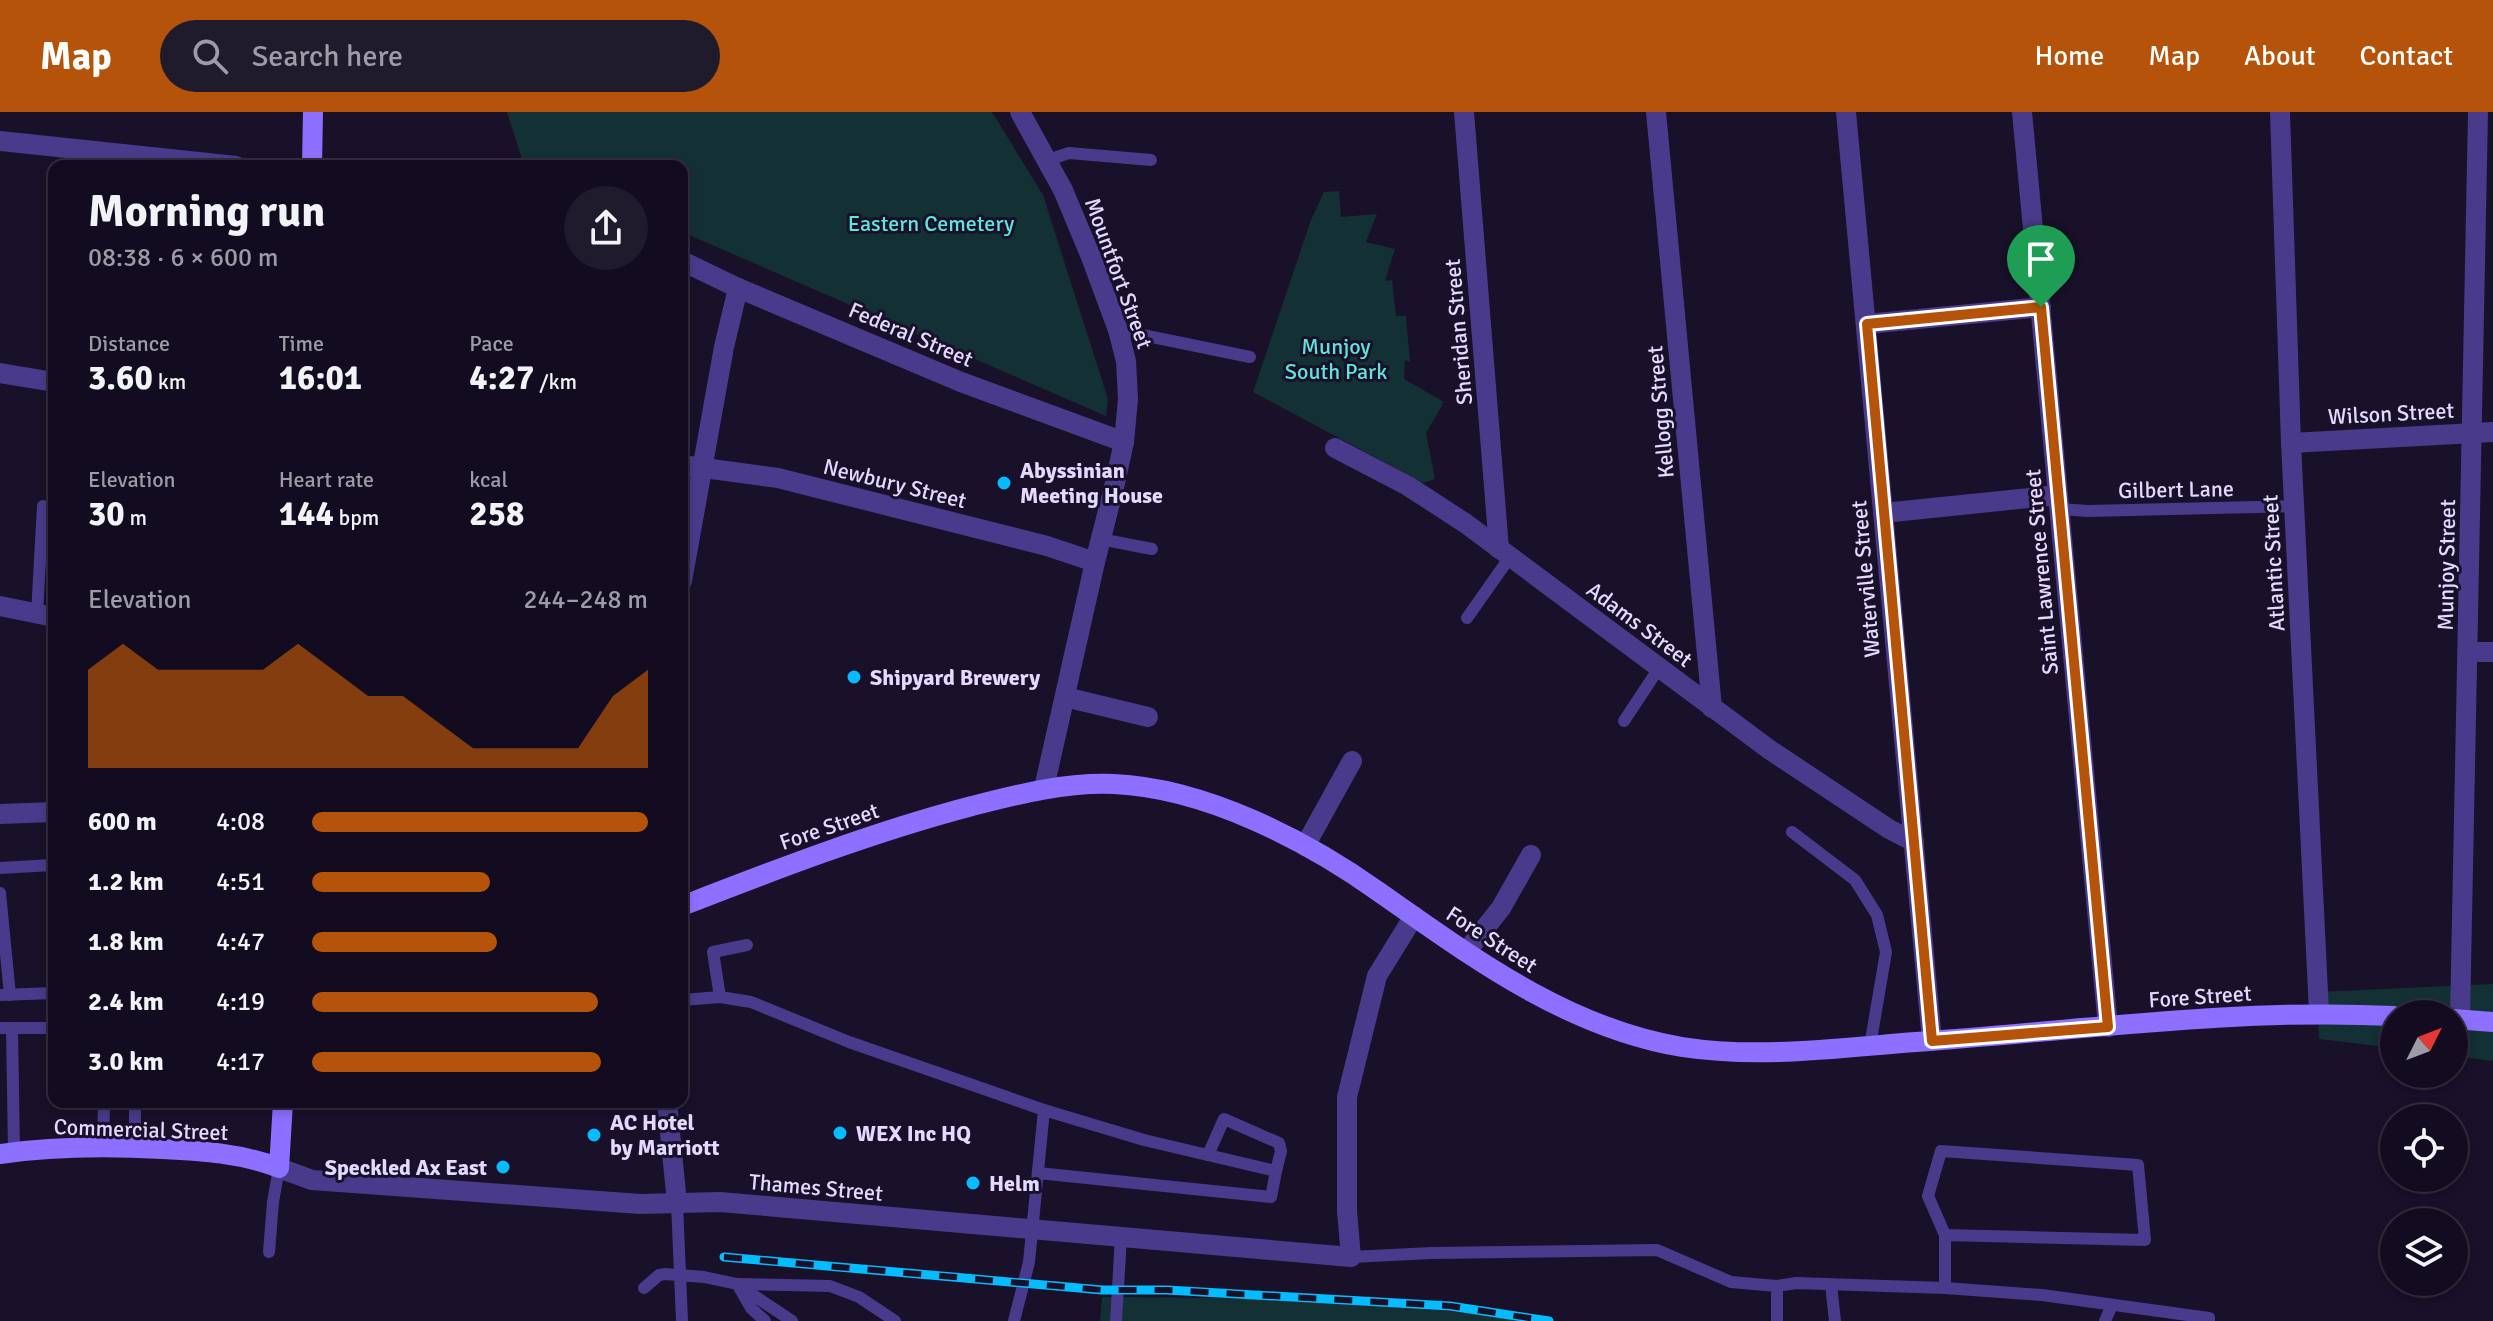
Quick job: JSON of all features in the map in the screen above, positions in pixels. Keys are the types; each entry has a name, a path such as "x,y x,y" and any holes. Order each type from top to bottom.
{"street":[{"path":"312,160 313,112"},
{"name":"Mountfort Street","path":"1020,112 1069,203 1118,330 1126,361 1128,386 1124,442 1044,788"},
{"name":"Sheridan Street","path":"1464,112 1504,553"},
{"name":"Kellogg Street","path":"1656,112 1712,708"},
{"name":"Waterville Street","path":"1846,112 1932,1041"},
{"name":"Saint Lawrence Street","path":"2022,112 2108,1027"},
{"name":"Atlantic Street","path":"2280,112 2291,443 2319,1012"},
{"name":"Munjoy Street","path":"2458,1000 2469,652 2483,432 2485,205 2478,112"},
{"path":"0,141 179,160"},
{"name":"Federal Street","path":"688,264 961,382 1124,442"},
{"path":"688,512 692,466 738,288"},
{"path":"1867,324 2041,307"},
{"path":"0,373 48,381"},
{"name":"Wilson Street","path":"2291,443 2483,432"},
{"name":"Adams Street","path":"1335,448 1408,486 1504,553 1770,750 1889,829 1914,842"},
{"name":"Newbury Street","path":"692,466 778,478 1047,546 1095,562"},
{"path":"1883,513 2058,502"},
{"path":"0,606 46,615"},
{"path":"2469,652 2493,652"},
{"path":"1065,697 1148,717"},
{"path":"1305,846 1352,761"},
{"name":"Fore Street","path":"688,904 918,821 1044,788 1094,783 1153,788 1222,808 1305,846 1368,884 1508,979 1569,1011 1603,1025 1678,1046 1755,1052 2319,1012 2380,1015"},
{"path":"0,814 48,812"},
{"path":"1466,952 1501,908 1531,855"},
{"path":"1351,1257 1347,1211 1347,1097 1377,976 1414,916"},
{"path":"2468,1020 2493,1022"},
{"path":"279,1168 283,1108"},
{"path":"668,1108 677,1203"},
{"name":"Commercial Street","path":"7,1153 103,1147 211,1151 279,1168"},
{"name":"Thames Street","path":"279,1168 312,1180 626,1203 720,1202 1351,1257"}],"lane":[{"path":"1048,160 1069,153 1151,160"},
{"path":"1118,330 1250,357"},
{"name":"Gilbert Lane","path":"2058,502 2294,506"},
{"path":"43,506 46,615"},
{"path":"1100,539 1152,549"},
{"path":"1467,618 1504,553"},
{"path":"1624,721 1659,668"},
{"path":"1792,832 1855,880 1877,915 1886,952 1870,1046"},
{"path":"0,868 48,865"},
{"path":"0,893 5,995 48,993"},
{"path":"720,997 713,952 747,945"},
{"path":"688,1000 720,997 751,1002 849,1042 1044,1110 1144,1140 1276,1171"},
{"path":"7,1153 6,1028 48,1028"},
{"path":"103,1147 104,1108"},
{"path":"135,1108 135,1148"},
{"path":"1014,1321 1029,1262 1044,1110"},
{"path":"1038,1173 1271,1197 1281,1151 1279,1143 1224,1119 1208,1155"},
{"path":"1945,1235 2145,1240 2138,1165 1941,1151 1928,1196 1945,1235 1945,1288"},
{"path":"269,1252 279,1168"},
{"path":"677,1203 682,1321"},
{"path":"1117,1321 1121,1237"},
{"path":"1351,1257 1657,1250 1731,1282 1777,1286 1796,1283 1945,1288 2042,1295 2209,1318 2209,1321"},
{"path":"644,1288 659,1275 680,1275 737,1284 830,1286 859,1297 895,1321"},
{"path":"737,1284 751,1308 765,1321"},
{"path":"737,1284 792,1321"},
{"path":"1831,1285 1835,1321"},
{"path":"1777,1286 1777,1321"},
{"path":"2105,1321 2112,1305"}],"green space":[{"name":"Eastern Cemetery","path":"507,112 992,112 1043,195 1108,399 1106,416 688,235 688,160 522,160"},
{"name":"Munjoy South Park","path":"1339,191 1341,217 1377,214 1366,242 1395,249 1385,281 1392,280 1396,316 1406,316 1410,362 1405,360 1404,379 1444,402 1426,433 1435,479 1423,483 1253,392 1311,220 1324,192"},
{"path":"2493,984 2493,1061 2468,1058 2468,1000 2380,1000 2380,1046 2319,1039 2318,992"},
{"path":"1102,1297 1365,1304 1520,1321 1100,1321"}],"railway":[{"path":"724,1257 1102,1290 1167,1290 1450,1306 1549,1321"}],"place":[{"name":"Abyssinian Meeting House","path":"1004,483"},
{"name":"Shipyard Brewery","path":"854,677"},
{"name":"WEX Inc HQ","path":"840,1133"},
{"name":"AC Hotel by Marriott","path":"594,1135"},
{"name":"Speckled Ax East","path":"503,1167"},
{"name":"Helm","path":"973,1183"}],"route":[{"path":"2041,307 2108,1027 1932,1041 1867,324 2041,307"}]}
